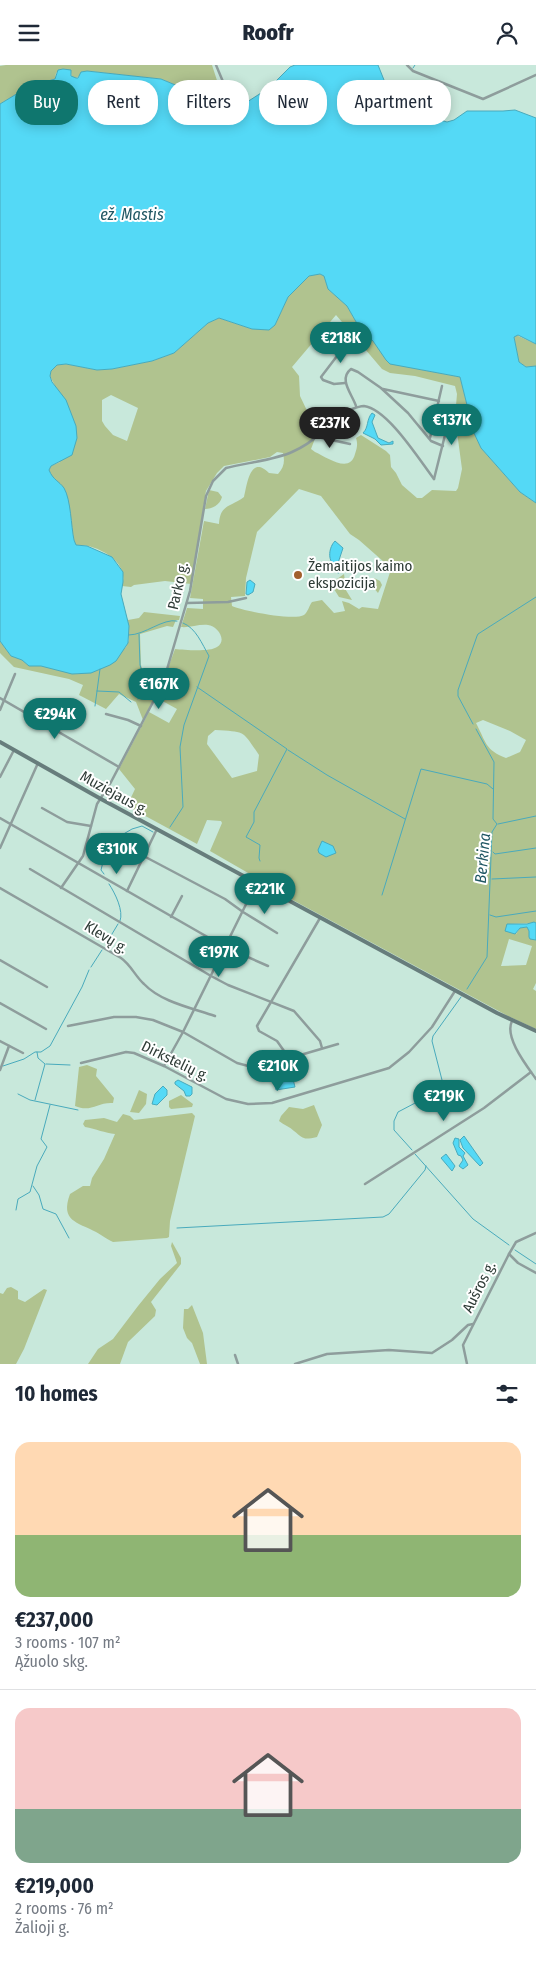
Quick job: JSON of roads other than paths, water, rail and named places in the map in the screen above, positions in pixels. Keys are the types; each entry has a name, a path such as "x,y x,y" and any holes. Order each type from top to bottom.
{"main road":[{"name":"Muziejaus g.","path":"0,741 101,799 512,1020 536,1031"}],"street":[{"path":"216,65 222,80"},
{"path":"407,65 413,71 483,99 536,75"},
{"path":"345,383 330,383 321,377 350,339"},
{"path":"443,446 432,441 408,413 381,388 352,369 346,374 345,383 356,406 372,409 391,424 410,445 434,479 443,446 452,407"},
{"path":"430,438 442,386"},
{"path":"381,388 439,401"},
{"name":"Parko g.","path":"61,888 83,855 97,804 119,767 163,683 187,603 197,556 207,491 219,473 226,468 292,453 318,435 334,416 349,411 356,406"},
{"path":"318,435 322,438 350,444"},
{"path":"187,603 228,602 246,598"},
{"path":"0,711 15,674"},
{"path":"0,698 119,767"},
{"path":"106,714 128,719 141,726"},
{"path":"0,777 14,749"},
{"path":"0,848 38,763"},
{"path":"42,808 67,822 91,826"},
{"path":"0,818 224,947 268,966"},
{"path":"127,891 158,829"},
{"path":"119,843 226,899 277,933"},
{"path":"30,869 211,976 228,985 294,1011 320,1041 322,1048"},
{"path":"164,1065 183,1032 257,882"},
{"name":"Klevų g.","path":"0,888 121,958 148,988 179,1005 215,1016"},
{"path":"171,917 182,896"},
{"path":"289,1058 277,1041 257,1028 320,917"},
{"path":"0,960 47,987"},
{"name":"Dirkstelių g.","path":"81,1063 126,1052 143,1056 164,1065 226,1099 248,1104 272,1103 389,1068 404,1057 432,1027 456,990"},
{"path":"0,1003 46,1029"},
{"path":"68,1026 114,1017 136,1017 164,1023 237,1063 256,1068 338,1044"},
{"path":"512,1020 509,1026 511,1037 536,1079"},
{"path":"0,1041 23,1053"},
{"path":"0,1070 9,1046"},
{"path":"365,1184 484,1108 531,1072"},
{"name":"Aušros g.","path":"467,1364 463,1345 509,1254 516,1242 536,1233"},
{"path":"509,1254 518,1263 536,1273"},
{"path":"295,1364 327,1353 389,1350 432,1353 452,1340 468,1325 473,1324"},
{"path":"235,1355 238,1364"}],"water":[{"name":"ež. Mastis","path":"295,65 378,65 384,80 337,80 337,125 451,125 451,121 467,111 515,110 536,118 536,344 518,335 514,337 519,362 526,367 536,366 536,503 520,492 481,448 474,433 460,377 390,364 373,341 359,327 347,306 328,289 324,276 320,274 309,276 288,297 275,325 269,330 252,329 219,318 208,323 174,353 152,361 97,370 66,364 57,365 51,371 52,382 66,400 76,426 77,438 72,455 51,466 49,470 66,493 76,545 87,546 112,557 123,572 121,594 129,626 128,643 116,661 91,673 72,674 41,666 29,666 22,660 11,656 0,641 0,104 15,95 15,125 78,125 78,80 52,80 55,79 58,70 63,69 71,70 71,76 76,78 78,78 81,72 87,71 161,79 168,82 168,125 249,125 249,101 259,94 259,125 327,125 327,80 277,80 290,67"},
{"path":"372,413 375,415 372,422 378,438 389,443 393,441 393,444 381,445 375,439 363,433"},
{"path":"335,541 343,548 337,566 341,569 339,573 335,572 335,566 330,557 330,550"},
{"path":"250,580 255,584 253,592 248,595 246,594 247,582"},
{"path":"322,841 333,846 336,853 326,857 319,853 318,850"},
{"path":"536,923 536,940 530,939 527,927 520,928 515,934 505,931 507,924"},
{"path":"288,1077 293,1079 295,1087 276,1090 275,1086"},
{"path":"178,1080 192,1087 192,1094 190,1096 186,1096 184,1091 175,1084"},
{"path":"163,1086 167,1090 167,1095 157,1105 152,1104 155,1094"},
{"path":"464,1136 483,1163 480,1166 463,1148 460,1140"},
{"path":"455,1138 459,1139 459,1147 465,1153 463,1156 468,1165 463,1169 459,1166 463,1160 458,1155 453,1143"},
{"path":"446,1154 455,1166 452,1171 441,1158"}],"waterway":[{"name":"Berkina","path":"473,724 458,696 458,690 477,636 536,597"},
{"path":"129,635 166,622 177,621"},
{"path":"170,827 183,807 180,747 184,725 209,656 195,632 183,623"},
{"path":"139,634 140,665 143,675"},
{"path":"95,706 100,669"},
{"path":"138,699 142,687"},
{"path":"197,687 287,749 254,812 254,822 246,837 260,845 260,861"},
{"path":"97,691 119,692 131,702"},
{"name":"Berkina","path":"467,989 487,957 492,832 497,824 493,819 494,762 476,729"},
{"path":"288,750 327,775 405,819"},
{"path":"382,895 421,769 487,784 493,789"},
{"path":"498,824 536,816"},
{"path":"115,839 132,829 142,826 153,832"},
{"path":"104,858 111,840"},
{"path":"493,852 495,854 536,848"},
{"path":"103,862 101,870 104,874"},
{"path":"492,879 536,877"},
{"path":"109,884 120,907 120,921"},
{"path":"490,915 496,917 536,911"},
{"path":"106,944 118,924"},
{"path":"91,967 102,950"},
{"path":"3,1066 24,1059 35,1052 41,1052 50,1046 82,987 89,970"},
{"name":"Berkina","path":"412,1150 394,1130 394,1121 398,1112 438,1091 442,1087 432,1041 433,1036 461,997"},
{"path":"35,1100 45,1064 38,1058 37,1052"},
{"path":"46,1064 70,1065"},
{"path":"18,1094 30,1100 78,1110"},
{"path":"16,1210 18,1199 30,1192 37,1166 47,1147 41,1139 50,1105"},
{"name":"Berkina","path":"415,1154 473,1219 509,1245"},
{"path":"177,1228 383,1217 389,1214 425,1170 426,1166"},
{"path":"33,1186 39,1195 43,1209 56,1214 69,1238"},
{"name":"Berkina","path":"515,1250 536,1264"}],"place":[{"name":"Žemaitijos kaimo ekspozicija","path":"298,575"}]}
